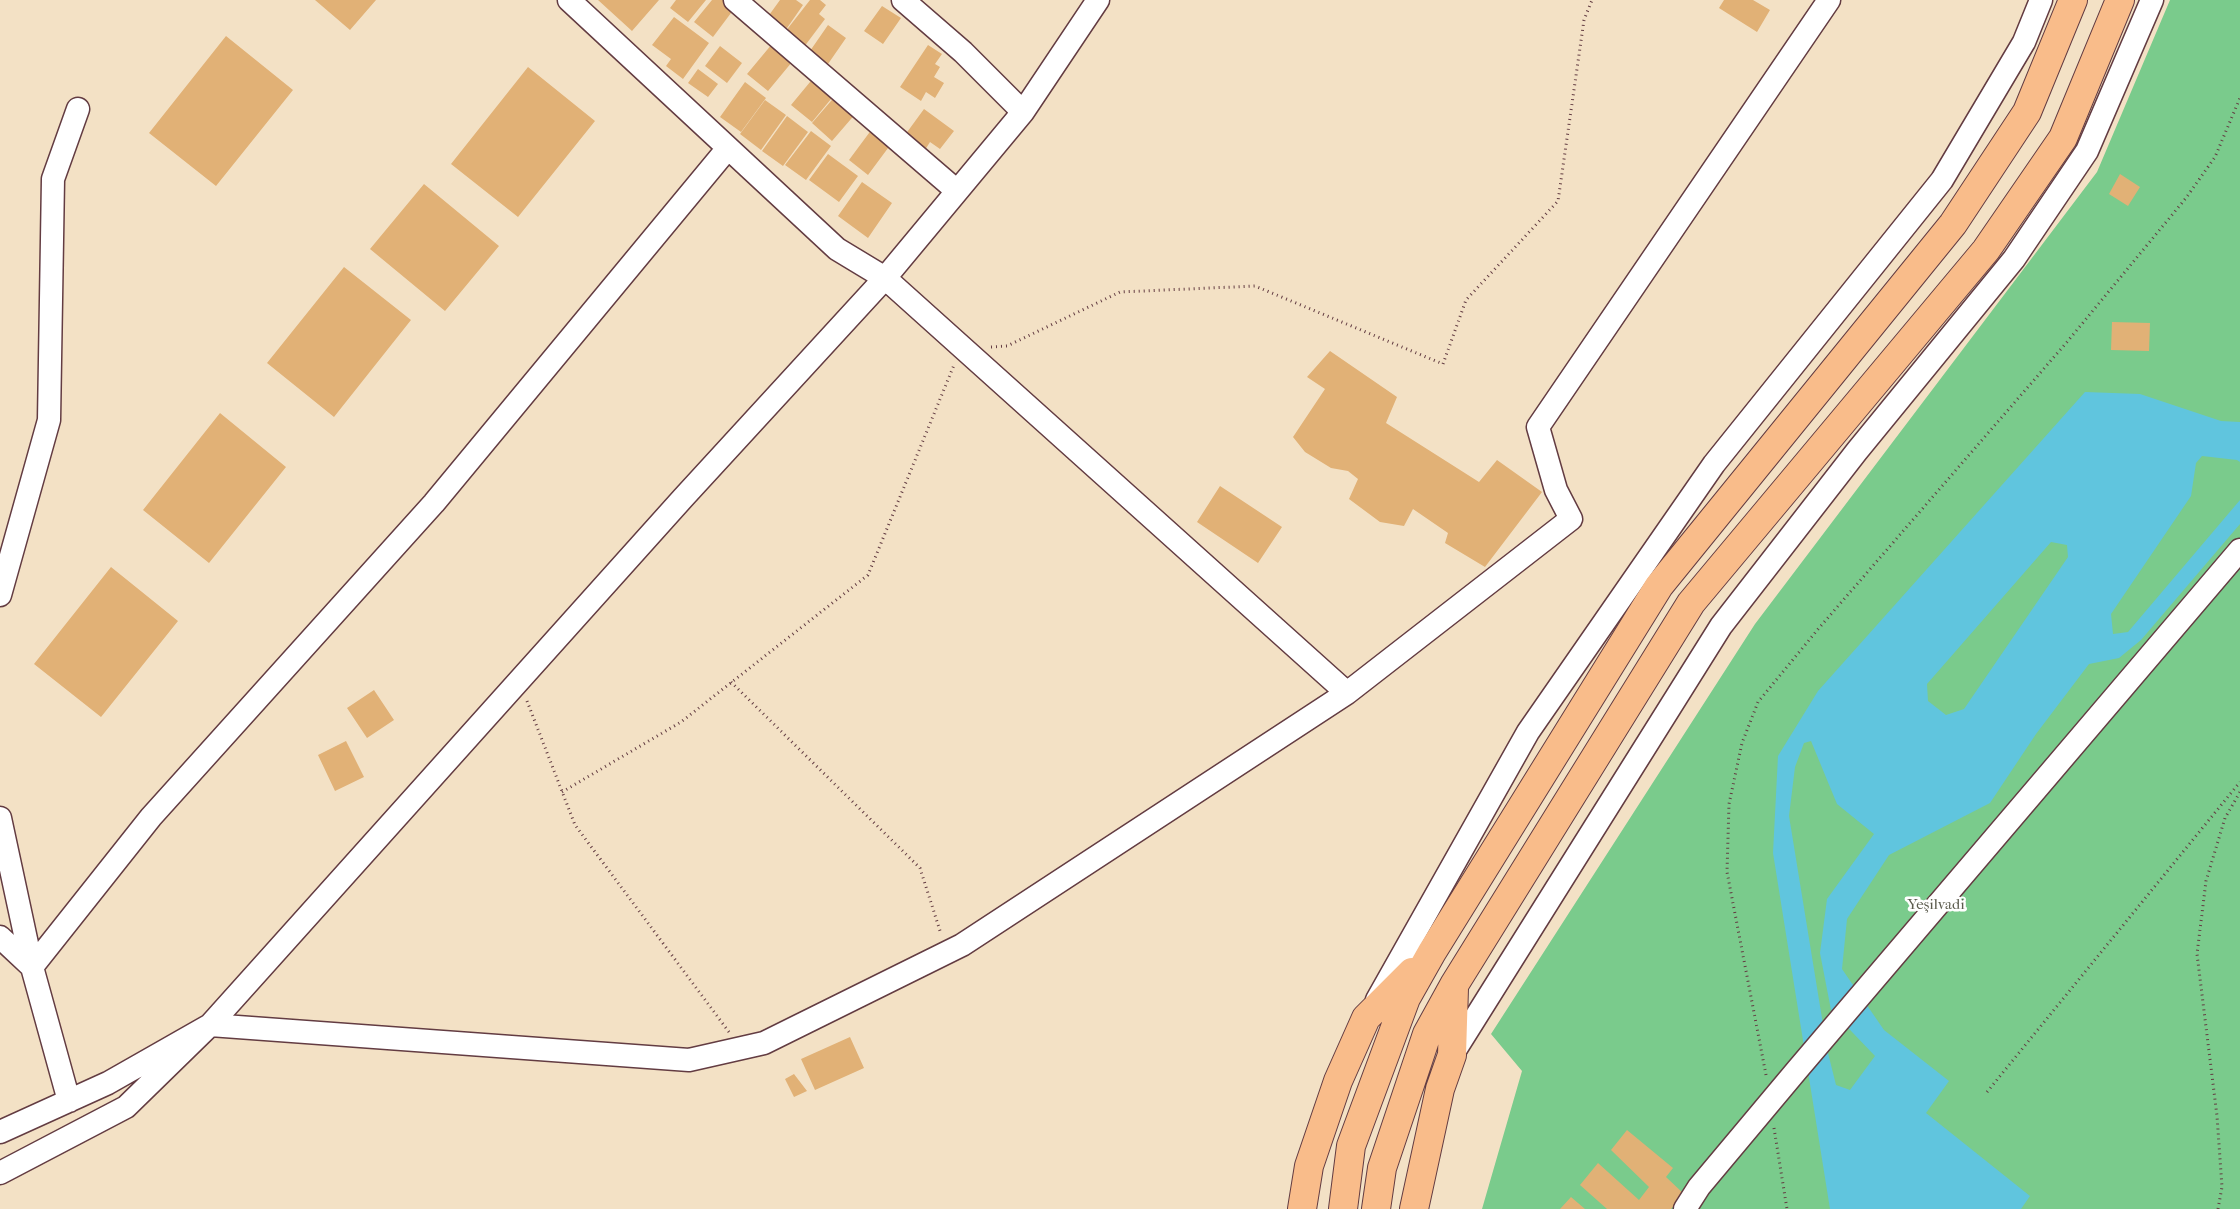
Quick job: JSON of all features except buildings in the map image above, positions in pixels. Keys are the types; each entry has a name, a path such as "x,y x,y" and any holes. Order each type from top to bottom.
{"main road":[{"path":"1344,1209 1351,1146 1406,998 1432,952 1659,586 1953,224 2026,112 2073,0"},
{"path":"1376,1209 1382,1168 1427,1034 1454,985 1691,603 1986,250 2063,138 2120,0"},
{"path":"1302,1209 1309,1166 1335,1089 1366,1018 1432,952"},
{"path":"1414,1209 1440,1089 1452,1055 1454,985"}],"street":[{"path":"569,0 837,249 885,278 1347,693"},
{"path":"735,0 957,191"},
{"path":"0,1173 126,1107 210,1024 683,498 885,278 1023,112 1098,0"},
{"path":"0,1132 108,1083 210,1024 689,1060 764,1043 962,945 1347,693 1571,519 1556,490 1538,427 1829,0"},
{"path":"1366,1018 1528,732 1714,464 1942,180 2024,42 2041,0"},
{"path":"1452,1055 1721,626 1857,451 2014,259 2088,151 2152,0"},
{"path":"907,1 963,52 1023,112"},
{"path":"0,595 49,420 53,179 78,109"},
{"path":"32,967 151,817 434,504 728,148"},
{"path":"1685,1209 1699,1187 1796,1070 2240,550"},
{"path":"0,818 32,967 69,1101"},
{"path":"0,937 32,967"}],"path":[{"path":"562,792 681,722 868,575 962,347 1007,346 1120,292 1254,286 1443,364 1466,300 1558,201 1584,20 1592,0"},
{"path":"1787,1209 1761,1045 1727,872 1729,804 1742,743 1758,702 1818,628 2066,342 2186,198 2215,157 2240,98"},
{"path":"519,681 575,825 741,1048"},
{"path":"731,682 920,868 947,953"},
{"path":"1987,1092 2240,782"},
{"path":"2218,1209 2222,1187 2217,1116 2198,954 2206,881 2225,818 2240,792"}],"green space":[{"name":"Yeşilvadi","path":"2170,0 2240,0 2240,1209 1482,1209 1522,1071 1491,1034 1755,624 2097,172"}],"water":[{"path":"2085,392 2140,394 2221,421 2240,422 2240,462 2237,460 2202,456 2196,463 2191,496 2111,614 2113,634 2128,632 2240,500 2240,524 2141,640 2119,658 2089,664 2036,734 1990,803 1889,855 1847,919 1842,969 1884,1030 1949,1081 1926,1113 2030,1196 2021,1209 1830,1209 1773,853 1778,756 1818,691","holes":["2051,542 2067,545 2068,557 1964,709 1946,715 1928,701 1927,684","1811,741 1837,804 1874,834 1827,899 1820,953 1831,1010 1875,1056 1850,1090 1836,1085 1827,1049 1789,816 1795,767 1804,743"]}]}
